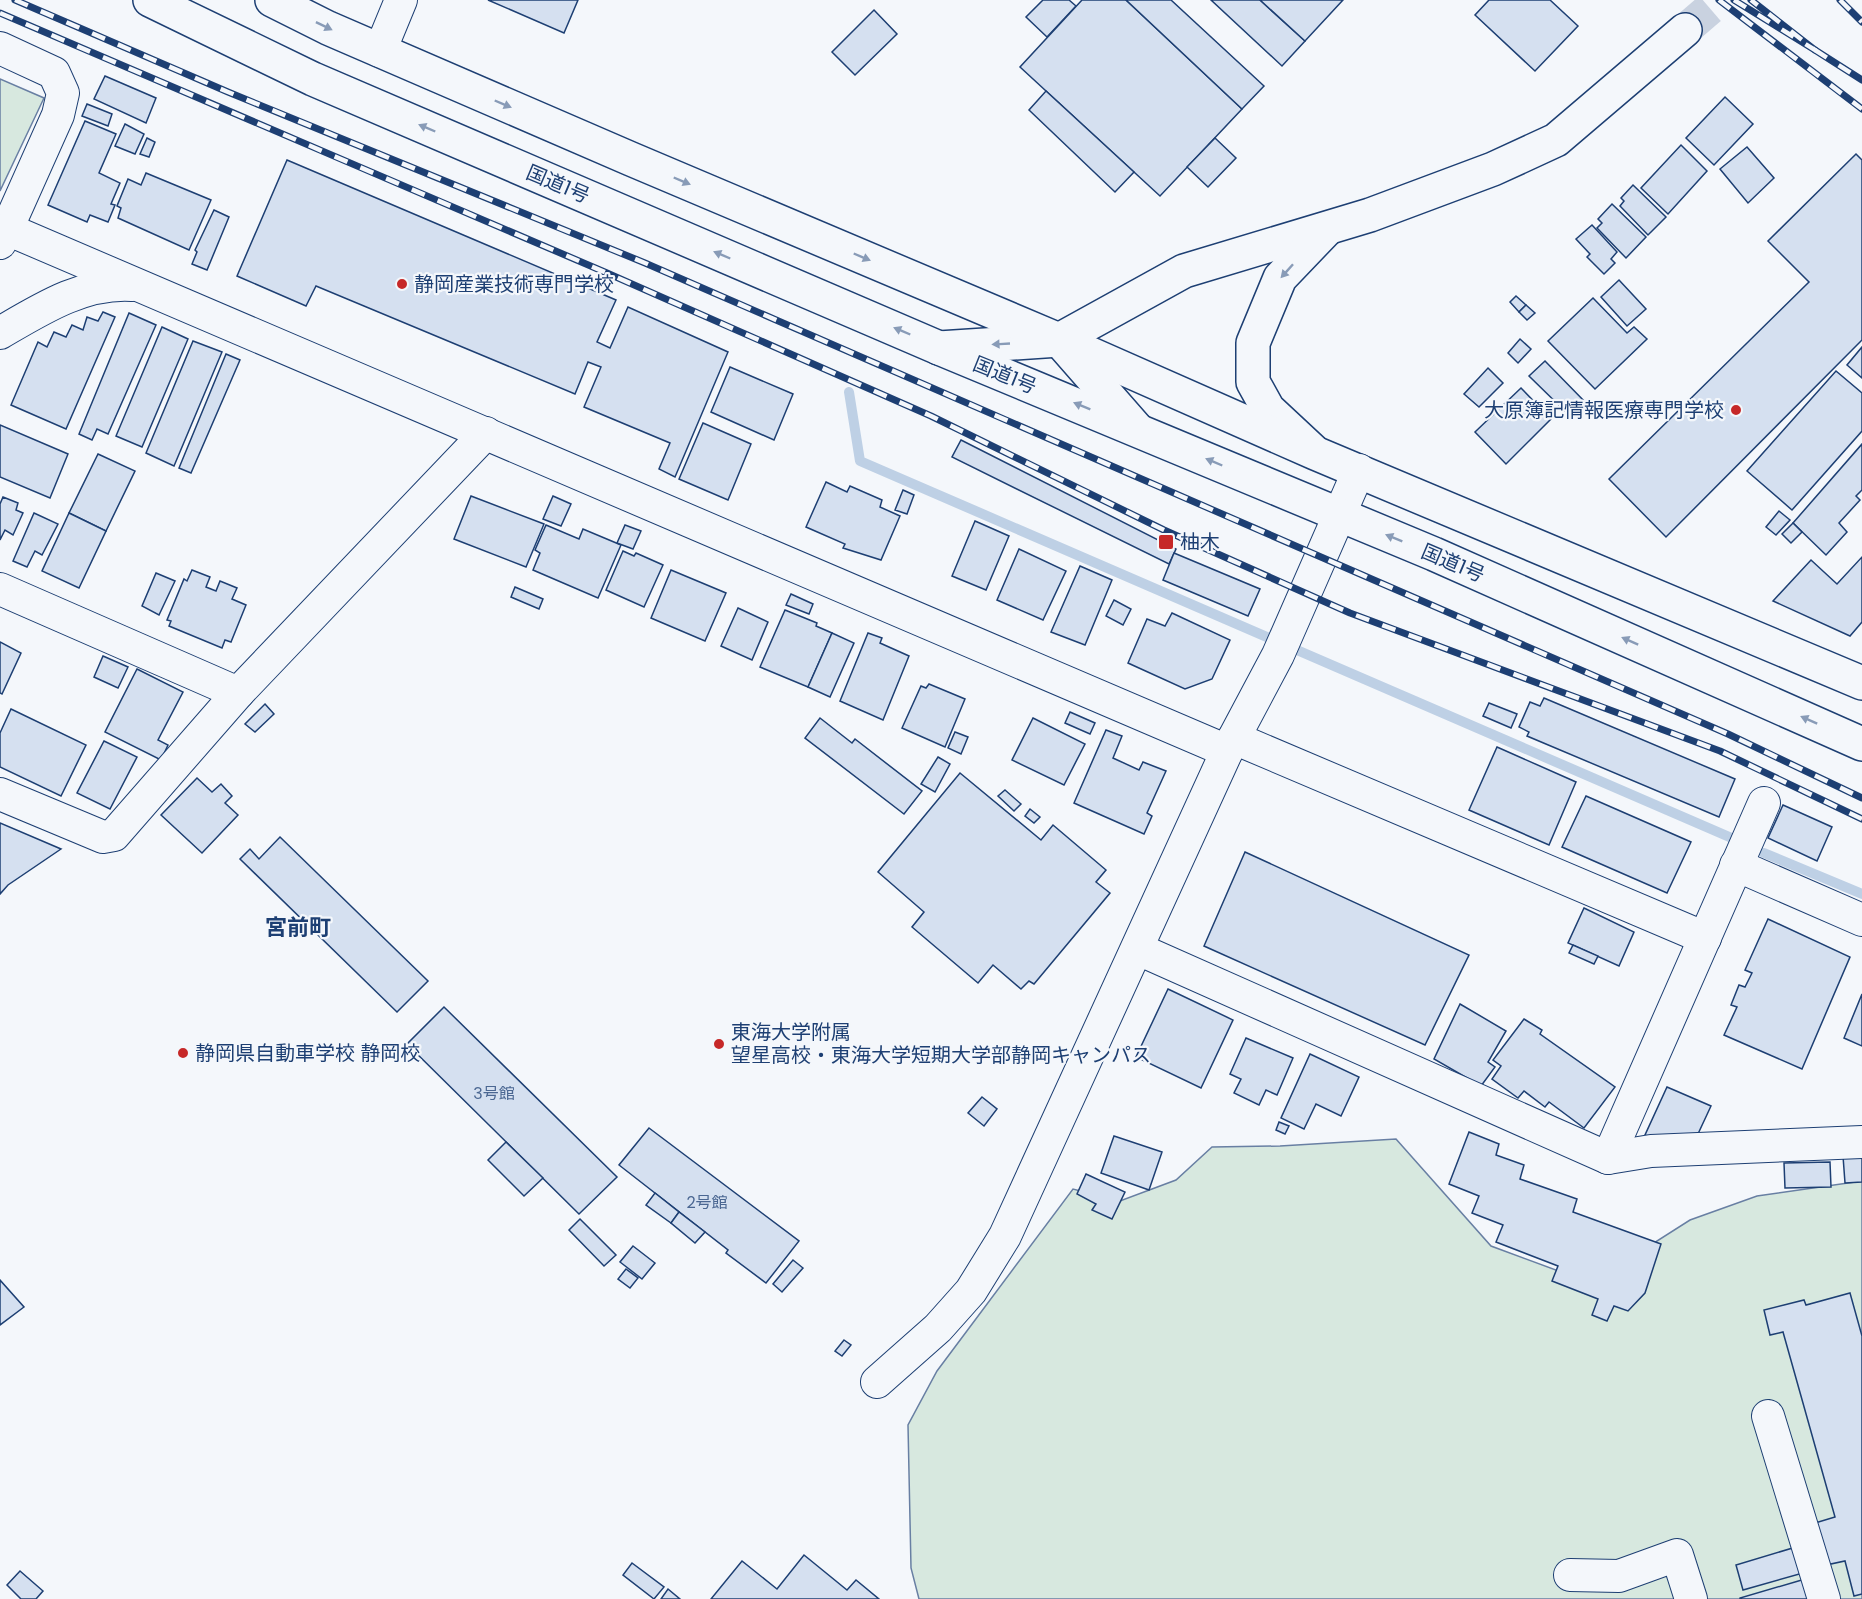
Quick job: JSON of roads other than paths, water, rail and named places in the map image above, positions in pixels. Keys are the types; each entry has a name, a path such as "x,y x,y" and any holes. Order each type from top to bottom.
{"main road":[{"name":"国道1号","path":"150,0 313,79 939,348 1136,428 1338,516 1434,554 1862,744"},
{"path":"272,0 380,51 1059,340 1315,453 1862,683"},
{"path":"939,348 1059,340 1184,271 1327,228 1446,188 1556,140 1685,30"},
{"path":"1315,453 1268,409 1253,382 1253,343 1280,278 1327,228"},
{"path":"1059,340 1136,428"}],"street":[{"path":"380,51 401,0"},
{"path":"0,48 54,73 63,93 58,115 3,236 141,286 1231,745 1705,938"},
{"path":"0,333 77,292 109,284 141,286"},
{"path":"0,794 103,837 114,835 238,693 486,433"},
{"path":"877,1382 938,1328 971,1291 1005,1236 1231,745 1278,655 1359,471"},
{"path":"0,589 238,693"},
{"path":"1608,1158 1764,803"},
{"path":"1736,866 1862,920"},
{"path":"1138,949 1608,1158 1651,1151 1862,1142"},
{"path":"1768,1416 1824,1599"},
{"path":"1570,1575 1619,1576 1677,1555 1691,1599"}],"waterway":[{"path":"849,392 860,461 1734,839"},
{"path":"1764,853 1862,894"}],"tunnel":[{"path":"1685,30 1720,0"}],"railway":[{"path":"15,0 228,92 645,263 1728,734 1862,798"},
{"path":"1719,0 1862,109"},
{"path":"1734,0 1815,50 1751,0"},
{"path":"1840,0 1862,22"},
{"path":"0,13 607,273 931,416 1164,530 1350,613 1720,751 1862,819"},
{"path":"1815,50 1862,80"}],"place":[{"name":"静岡産業技術専門学校","path":"402,284"},
{"name":"大原簿記情報医療専門学校","path":"1736,410"},
{"name":"柚木","path":"1166,542"},
{"name":"東海大学附属 望星高校・東海大学短期大学部静岡キャンパス","path":"719,1044"},
{"name":"静岡県自動車学校 静岡校","path":"183,1053"}],"district":[{"name":"宮前町","path":"298,927"}]}
